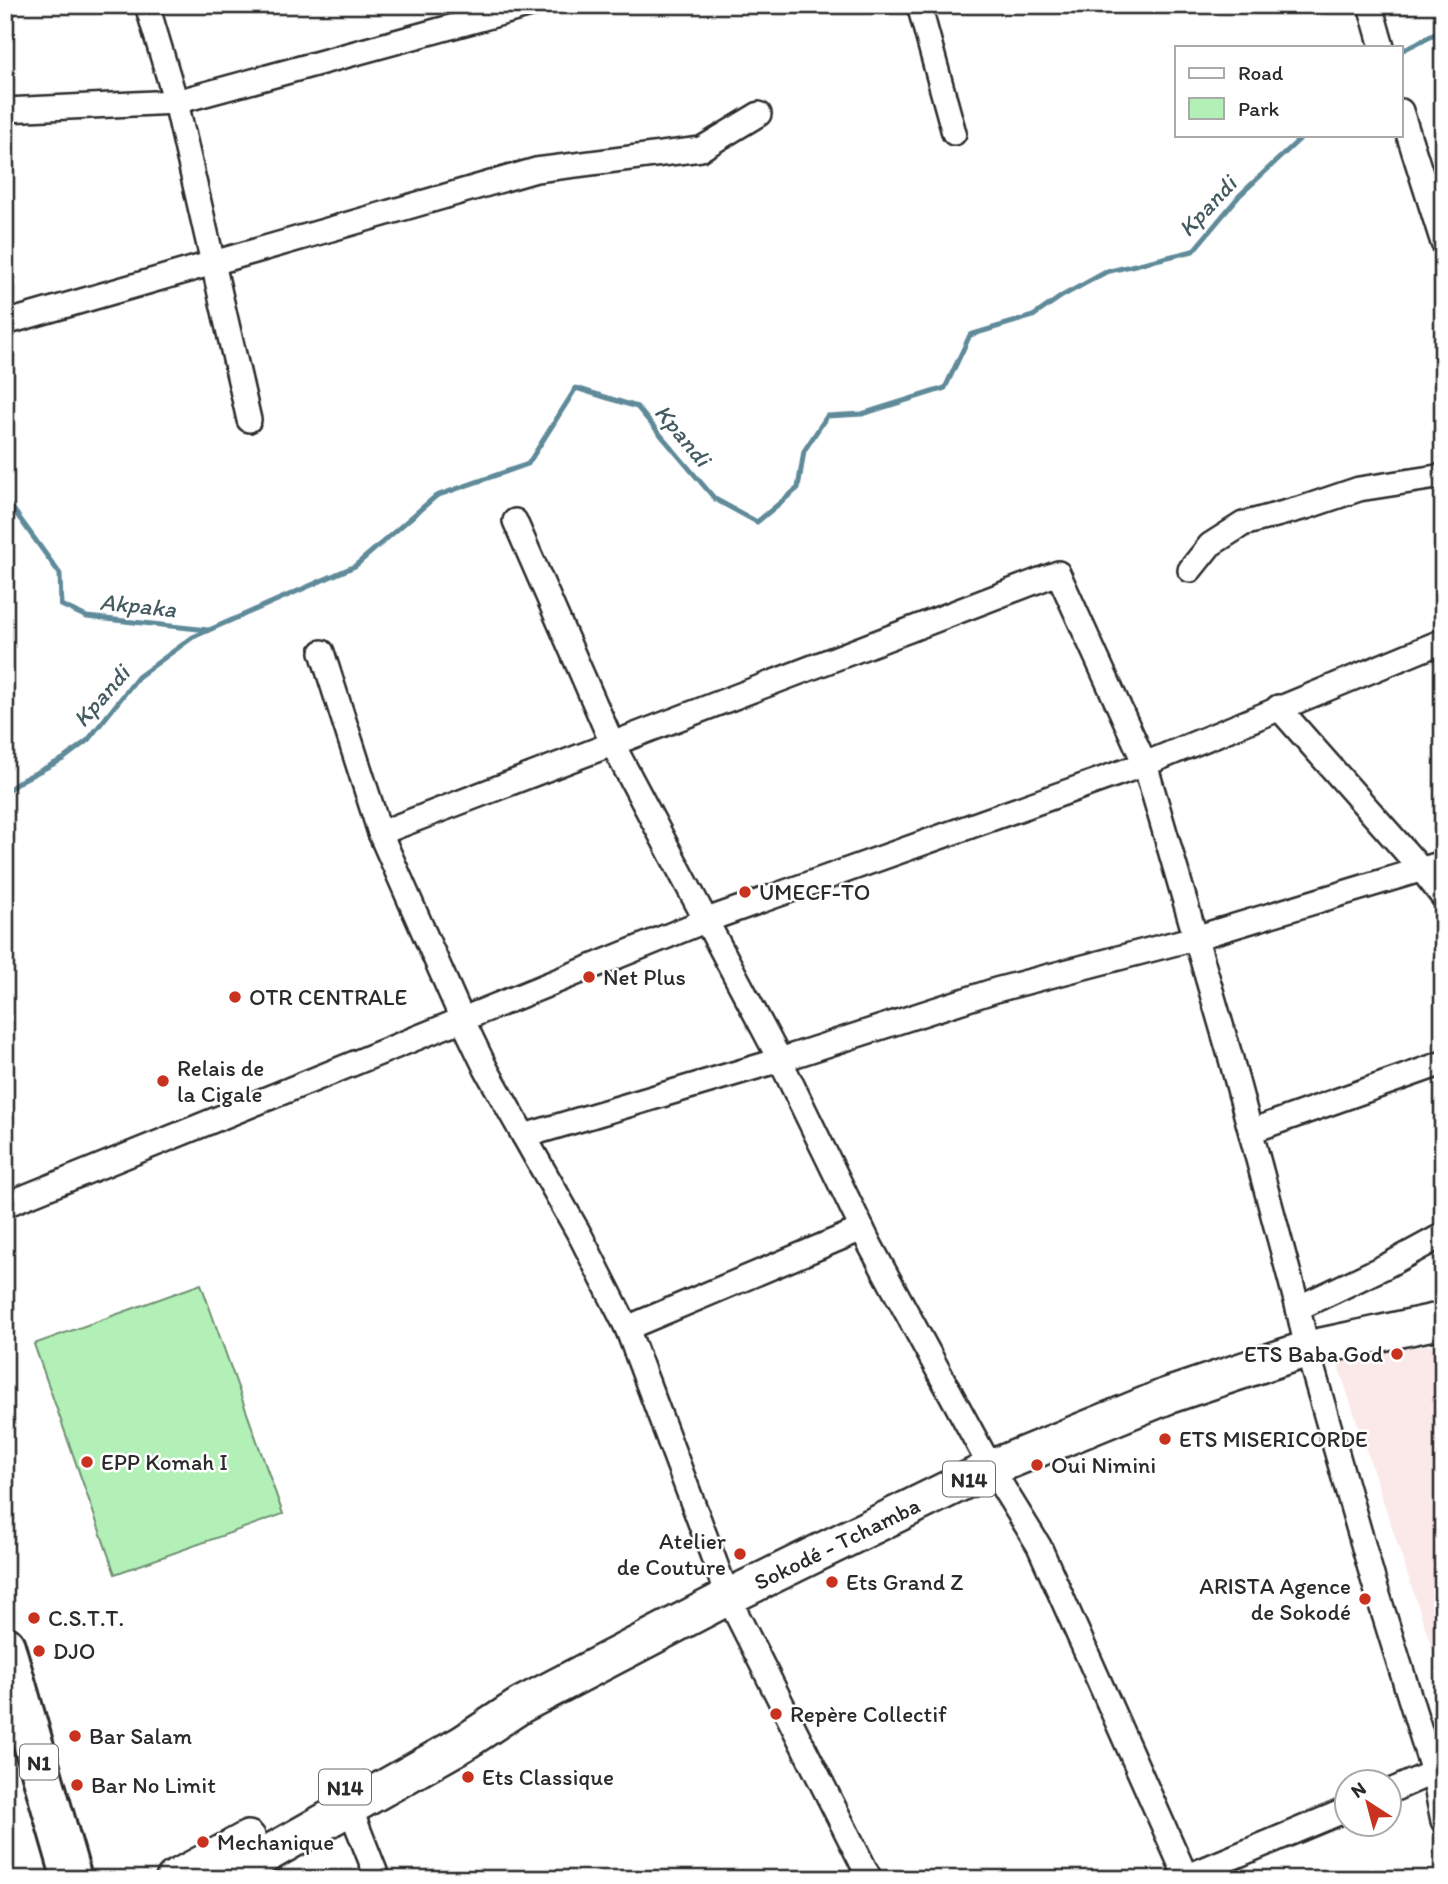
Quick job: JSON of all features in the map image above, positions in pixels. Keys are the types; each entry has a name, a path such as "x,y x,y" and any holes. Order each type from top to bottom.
{"highway":[{"name":"N1","path":"6,1653 72,1879"}],"main road":[{"name":"Sokodé - Tchamba","path":"174,1879 454,1731 521,1705 728,1597 991,1468 1167,1396 1307,1349 1443,1321"},
{"name":"Sokodé - Tchamba","path":"223,1879 484,1731 521,1705"}],"street":[{"path":"147,5 176,102 249,420"},
{"path":"5,110 176,102 531,5"},
{"path":"919,5 954,133"},
{"path":"1370,5 1382,46"},
{"path":"5,323 536,170 701,149 760,114"},
{"path":"1402,114 1443,243"},
{"path":"1189,570 1210,545 1243,524 1359,489 1443,476"},
{"path":"515,521 612,743 780,1059 862,1229 991,1468 1039,1546 1185,1878 1332,1816"},
{"path":"380,833 1058,573 1145,764 1251,1131 1307,1349 1373,1579 1438,1770 1443,1821"},
{"path":"5,1205 707,920 1145,764 1443,641"},
{"path":"322,652 380,833 463,1021 486,1069 581,1237 627,1328 728,1597 870,1879"},
{"path":"1278,707 1432,866 1443,897"},
{"path":"524,1136 996,990 1195,938 1432,866"},
{"path":"1251,1131 1443,1063"},
{"path":"627,1328 862,1229"},
{"path":"1298,1308 1443,1235"},
{"path":"1402,1786 1438,1770"},
{"path":"350,1808 378,1879"}],"shaded area":[{"path":"1443,1343 1443,1681 1336,1359"}],"green space":[{"path":"201,1284 283,1514 115,1574 34,1344"}],"waterway":[{"name":"Kpandi","path":"1402,50 1443,30"},
{"name":"Kpandi","path":"5,792 63,759 88,740 138,677 193,637 355,566 436,496 528,464 576,388 637,407 715,499 757,522 798,488 804,451 827,416 862,414 945,388 970,335 1033,316 1062,296 1106,272 1193,251 1240,195 1303,136"},
{"name":"Akpaka","path":"5,498 60,574 61,605 87,617 208,630"}],"place":[{"name":"UMECF-TO","path":"745,892"},
{"name":"Net Plus","path":"589,977"},
{"name":"OTR CENTRALE","path":"235,997"},
{"name":"Relais de la Cigale","path":"163,1081"},
{"name":"ETS Baba God","path":"1397,1354"},
{"name":"ETS MISERICORDE","path":"1165,1439"},
{"name":"EPP Komah I","path":"87,1462"},
{"name":"Oui Nimini","path":"1037,1465"},
{"name":"Atelier de Couture","path":"740,1554"},
{"name":"Ets Grand Z","path":"832,1582"},
{"name":"ARISTA Agence de Sokodé","path":"1365,1599"},
{"name":"C.S.T.T.","path":"34,1618"},
{"name":"DJO","path":"39,1651"},
{"name":"Repère Collectif","path":"776,1714"},
{"name":"Bar Salam","path":"75,1736"},
{"name":"Ets Classique","path":"468,1777"},
{"name":"Bar No Limit","path":"77,1785"},
{"name":"Mechanique","path":"203,1842"}]}
